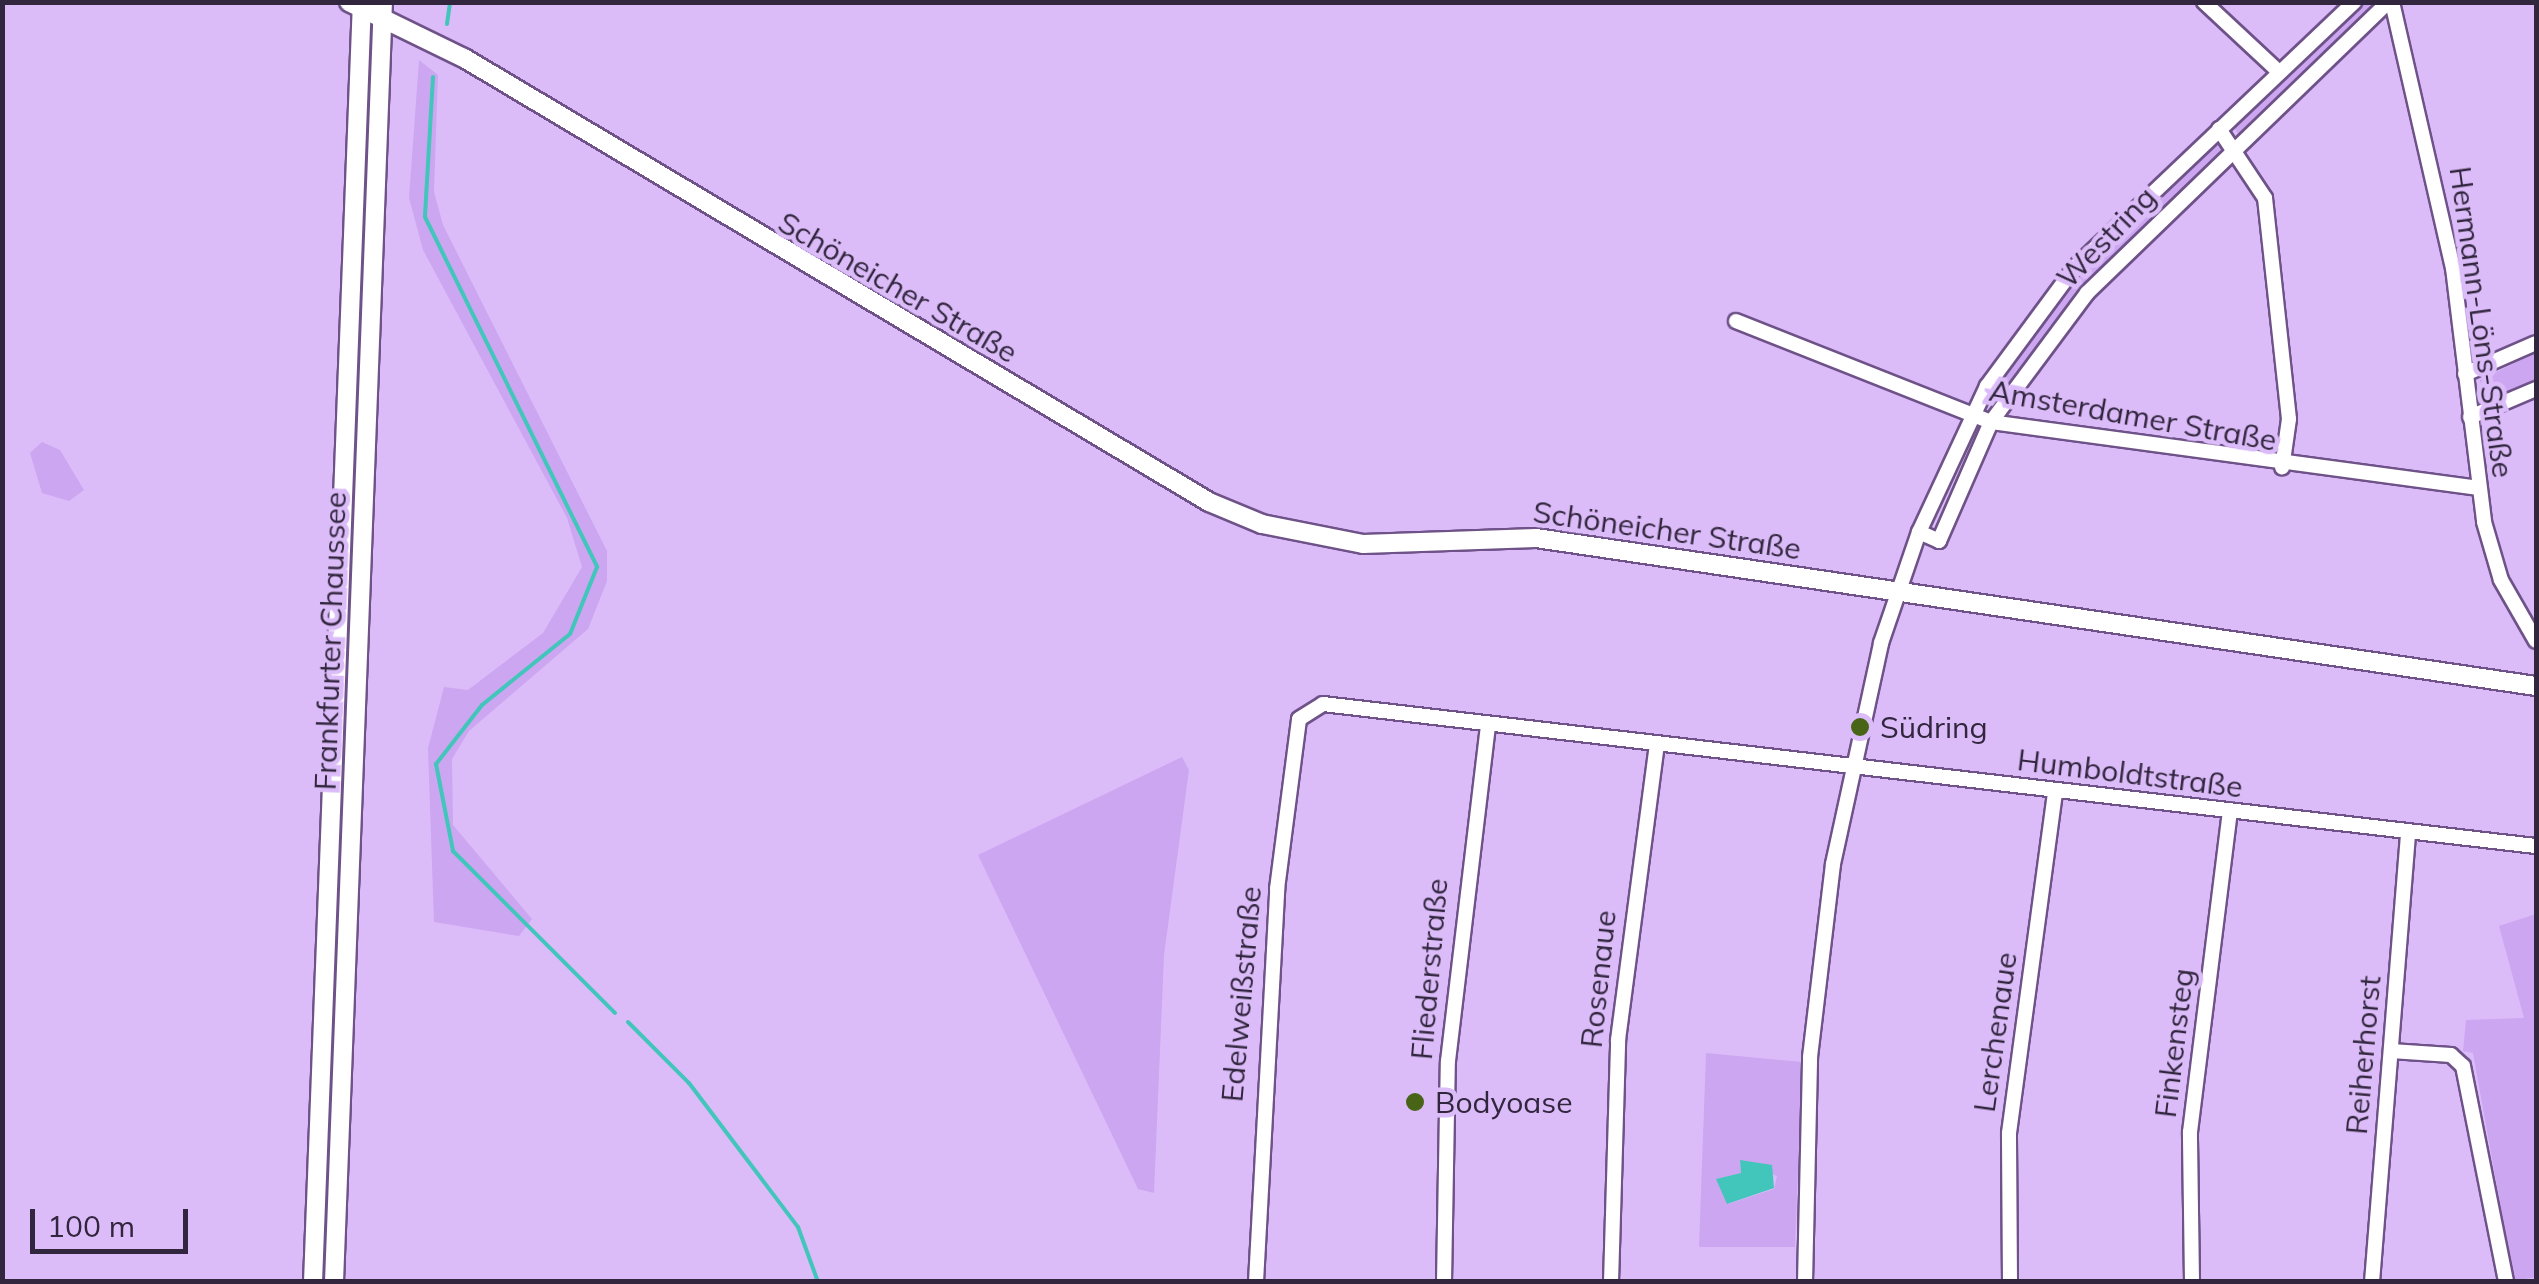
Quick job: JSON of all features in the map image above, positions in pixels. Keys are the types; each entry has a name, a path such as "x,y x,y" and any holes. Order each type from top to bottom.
{"main road":[{"name":"Schöneicher Straße","path":"358,4 382,9 1237,515 1343,543 1536,538 2536,686"},
{"name":"Frankfurter Chaussee","path":"314,1282 358,4"},
{"name":"Frankfurter Chaussee","path":"334,1282 382,9"}],"street":[{"path":"2204,2 2280,72"},
{"name":"Westring","path":"1896,591 1972,415 2075,267 2354,2"},
{"name":"Westring","path":"1919,532 1939,541 1991,422 2087,293 2390,2"},
{"name":"Hermann-Löns-Straße","path":"2390,2 2443,215 2478,488 2501,580 2536,641"},
{"path":"2220,129 2258,175 2269,228 2290,419 2282,468"},
{"name":"Amsterdamer Straße","path":"1736,321 1991,422 2282,468 2478,488"},
{"path":"2465,374 2536,343"},
{"path":"2470,416 2536,389"},
{"path":"1805,1282 1810,1057 1852,766 1896,591"},
{"name":"Humboldtstraße","path":"1302,714 1324,704 2536,846"},
{"name":"Edelweißstraße","path":"1256,1282 1265,1010 1302,714"},
{"name":"Fliederstraße","path":"1444,1282 1447,1072 1488,724"},
{"name":"Rosenaue","path":"1611,1282 1618,1034 1657,744"},
{"name":"Lerchenaue","path":"2010,1282 2009,1133 2055,792"},
{"name":"Finkensteg","path":"2192,1282 2190,1132 2230,812"},
{"name":"Reiherhorst","path":"2372,1282 2408,833"},
{"path":"2391,1051 2452,1056 2463,1066 2506,1282"}],"shaded area":[{"path":"2362,3 2377,5 2240,137 2232,124"},
{"path":"419,60 438,75 434,192 443,225 607,551 607,581 588,629 469,731 452,759 453,825 532,919 519,936 434,922 428,748 444,687 468,690 543,633 582,567 567,518 423,250 409,198"},
{"path":"2221,136 2230,146 2068,303 2009,389 1995,384 2057,293"},
{"path":"2536,353 2536,385 2486,409 2480,380"},
{"path":"42,442 60,450 84,490 69,501 42,493 30,453"},
{"path":"1182,757 1189,770 1164,955 1154,1193 1138,1189 978,855"},
{"path":"2536,914 2536,1277 2514,1281 2473,1053 2463,1051 2466,1020 2524,1018 2499,926"},
{"path":"1706,1053 1802,1062 1795,1247 1699,1247","holes":["1740,1161 1777,1176 1774,1189 1728,1204 1717,1179 1741,1173"]},
{"path":"1740,1160 1772,1165 1774,1188 1727,1204 1716,1179 1741,1173"}],"waterway":[{"path":"447,24 450,2"},
{"path":"433,77 425,217 597,567 570,634 482,705 436,764 453,851 615,1013"},
{"path":"628,1022 689,1083 798,1227 818,1282"}],"place":[{"name":"Südring","path":"1860,727"},
{"name":"Bodyoase","path":"1415,1102"}]}
